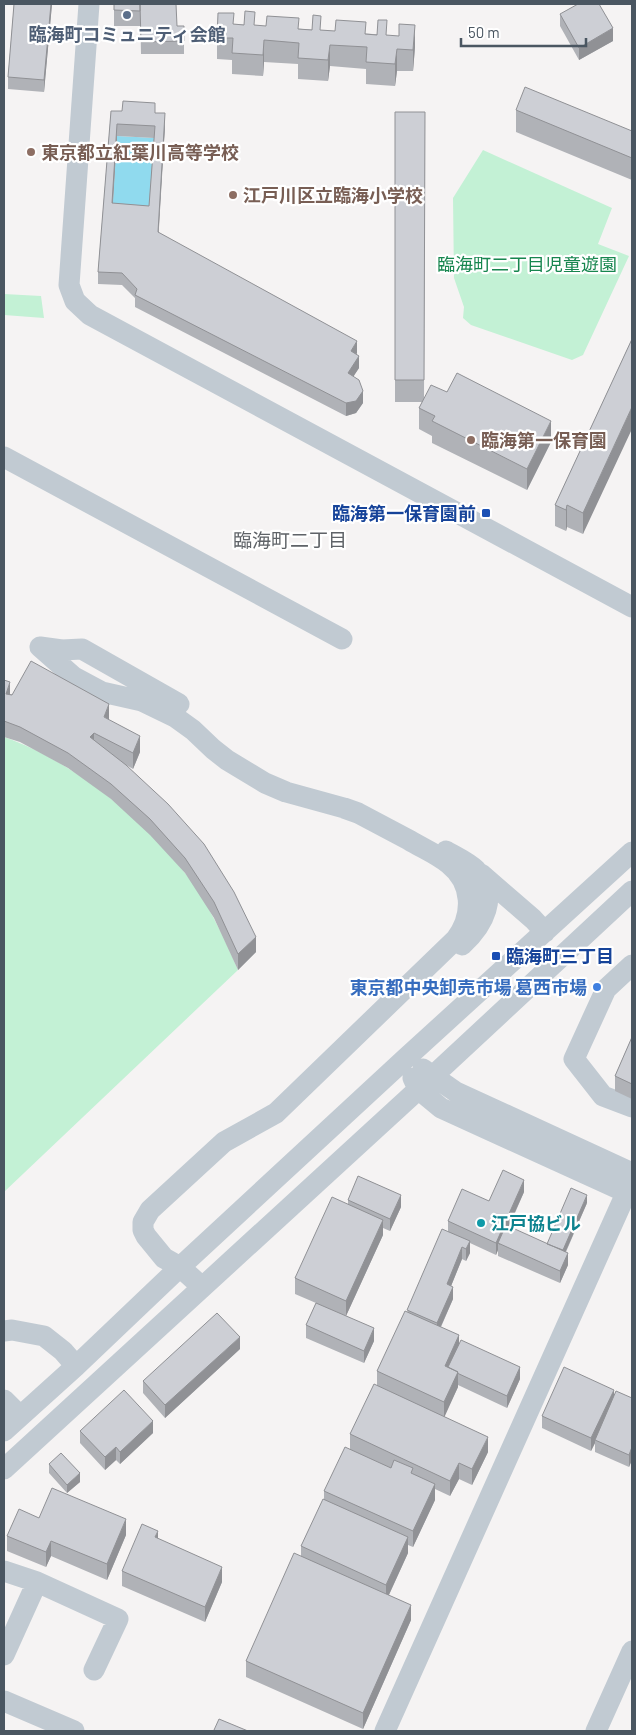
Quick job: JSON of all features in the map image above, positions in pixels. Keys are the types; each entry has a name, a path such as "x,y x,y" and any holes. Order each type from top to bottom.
{"street":[{"path":"89,4 69,285 75,301 90,315 632,606"},
{"path":"4,457 342,639"},
{"path":"202,1287 180,1267 164,1258 146,1236 143,1230 144,1222 150,1210 224,1142 276,1113 456,939 467,919 469,908 468,896 459,874 441,858 358,813 286,792 265,783 227,760 175,717 142,701 102,692 74,677 40,647 82,650 177,702 228,746 257,764 293,782 363,804 466,862 533,919 545,932"},
{"path":"4,1431 406,1058 632,852"},
{"path":"180,1267 154,1231 157,1219 219,1164 284,1117 472,935 485,916 488,902 486,886 482,877 475,869"},
{"path":"4,1470 434,1075 632,890"},
{"path":"632,965 606,989 574,1059 603,1096 632,1107"},
{"path":"406,1058 434,1075 456,1092 631,1185"},
{"path":"406,1058 418,1089 441,1108 631,1185"},
{"path":"384,1731 631,1185"},
{"path":"4,1331 12,1330 44,1336 63,1351 76,1366"},
{"path":"4,1400 20,1416"},
{"path":"4,1572 37,1582 118,1619 94,1670"},
{"path":"4,1666 37,1582"},
{"path":"596,1731 632,1651"},
{"path":"4,1701 74,1731"}],"green space":[{"name":"臨海町二丁目児童遊園","path":"483,150 612,208 598,244 629,256 583,355 572,360 471,325 463,318 464,307 454,278 453,198"},
{"path":"4,294 41,296 44,318 4,315"},
{"path":"4,737 29,747 79,775 126,811 148,831 185,873 201,896 221,932 238,970 4,1192"}],"water":[{"path":"117,136 155,138 149,218 112,215"}],"building":[{"path":"14,4 51,4 44,80 8,77"},
{"path":"114,4 140,4 140,11 114,10"},
{"path":"140,4 176,4 177,26 184,26 184,41 141,42"},
{"path":"578,4 599,4 613,28 579,48 560,14"},
{"path":"245,11 255,12 254,25 266,26 267,16 299,18 298,29 312,30 313,15 321,16 320,30 335,31 336,20 366,22 365,34 377,35 378,20 387,20 386,35 399,36 399,24 415,25 413,50 397,49 395,64 366,62 367,47 330,45 328,60 298,58 299,43 264,40 263,55 232,53 233,38 217,38 218,13 234,13 233,24 244,25"},
{"path":"525,87 632,131 632,158 516,110"},
{"path":"123,101 155,103 155,113 165,113 158,232 357,341 351,351 359,356 348,373 359,380 363,391 356,401 346,403 135,295 137,289 122,273 98,272 111,111 122,111","holes":["117,124 155,126 149,206 112,203"]},
{"path":"395,112 425,112 424,380 395,380"},
{"path":"632,339 632,407 583,513 567,505 566,510 555,505"},
{"path":"457,373 551,421 527,469 432,421 435,416 419,408 431,385 447,392"},
{"path":"31,661 109,704 104,717 140,736 133,753 94,733 90,737 126,765 168,804 204,844 234,892 256,937 238,954 214,902 185,858 150,819 111,784 68,753 20,727 4,721 4,680 10,682 6,694 12,695"},
{"path":"632,1037 632,1084 615,1076"},
{"name":"江戸協ビル","path":"503,1170 524,1180 496,1243 448,1221 462,1189 489,1201"},
{"path":"358,1176 401,1195 390,1219 348,1200"},
{"path":"571,1188 587,1195 563,1250 547,1244"},
{"path":"332,1197 383,1220 346,1301 295,1278"},
{"path":"506,1225 568,1253 560,1271 498,1243"},
{"path":"442,1229 470,1241 466,1249 462,1247 447,1284 453,1287 437,1323 407,1310"},
{"path":"316,1303 374,1328 364,1351 306,1325"},
{"path":"405,1311 459,1335 445,1366 458,1372 444,1402 377,1371"},
{"path":"217,1313 240,1337 165,1405 143,1381"},
{"path":"461,1340 520,1367 507,1396 448,1367"},
{"path":"564,1367 614,1390 591,1438 542,1416"},
{"path":"374,1384 488,1437 472,1469 459,1463 450,1481 350,1434"},
{"path":"124,1390 153,1421 120,1452 116,1447 105,1457 80,1431"},
{"path":"616,1391 632,1398 632,1447 629,1455 595,1440"},
{"path":"345,1447 391,1468 394,1460 413,1468 411,1473 435,1484 413,1531 324,1491"},
{"path":"61,1453 80,1473 67,1485 49,1464"},
{"path":"52,1488 126,1519 107,1564 51,1541 46,1552 7,1536 19,1509 39,1518"},
{"path":"323,1499 408,1537 386,1585 301,1546"},
{"path":"142,1524 158,1531 155,1537 222,1567 205,1607 122,1571"},
{"path":"294,1553 411,1605 363,1713 246,1661"},
{"path":"219,1719 248,1731 216,1731 214,1730"}],"place":[{"name":"臨海町コミュニティ会館","path":"127,15"},
{"name":"東京都立紅葉川高等学校","path":"31,152"},
{"name":"江戸川区立臨海小学校","path":"233,195"},
{"name":"臨海第一保育園","path":"471,440"},
{"name":"臨海第一保育園前","path":"486,513"},
{"name":"臨海町三丁目","path":"496,956"},
{"name":"東京都中央卸売市場 葛西市場","path":"597,987"},
{"name":"江戸協ビル","path":"481,1223"}],"district":[{"name":"臨海町二丁目","path":"290,539"}]}
